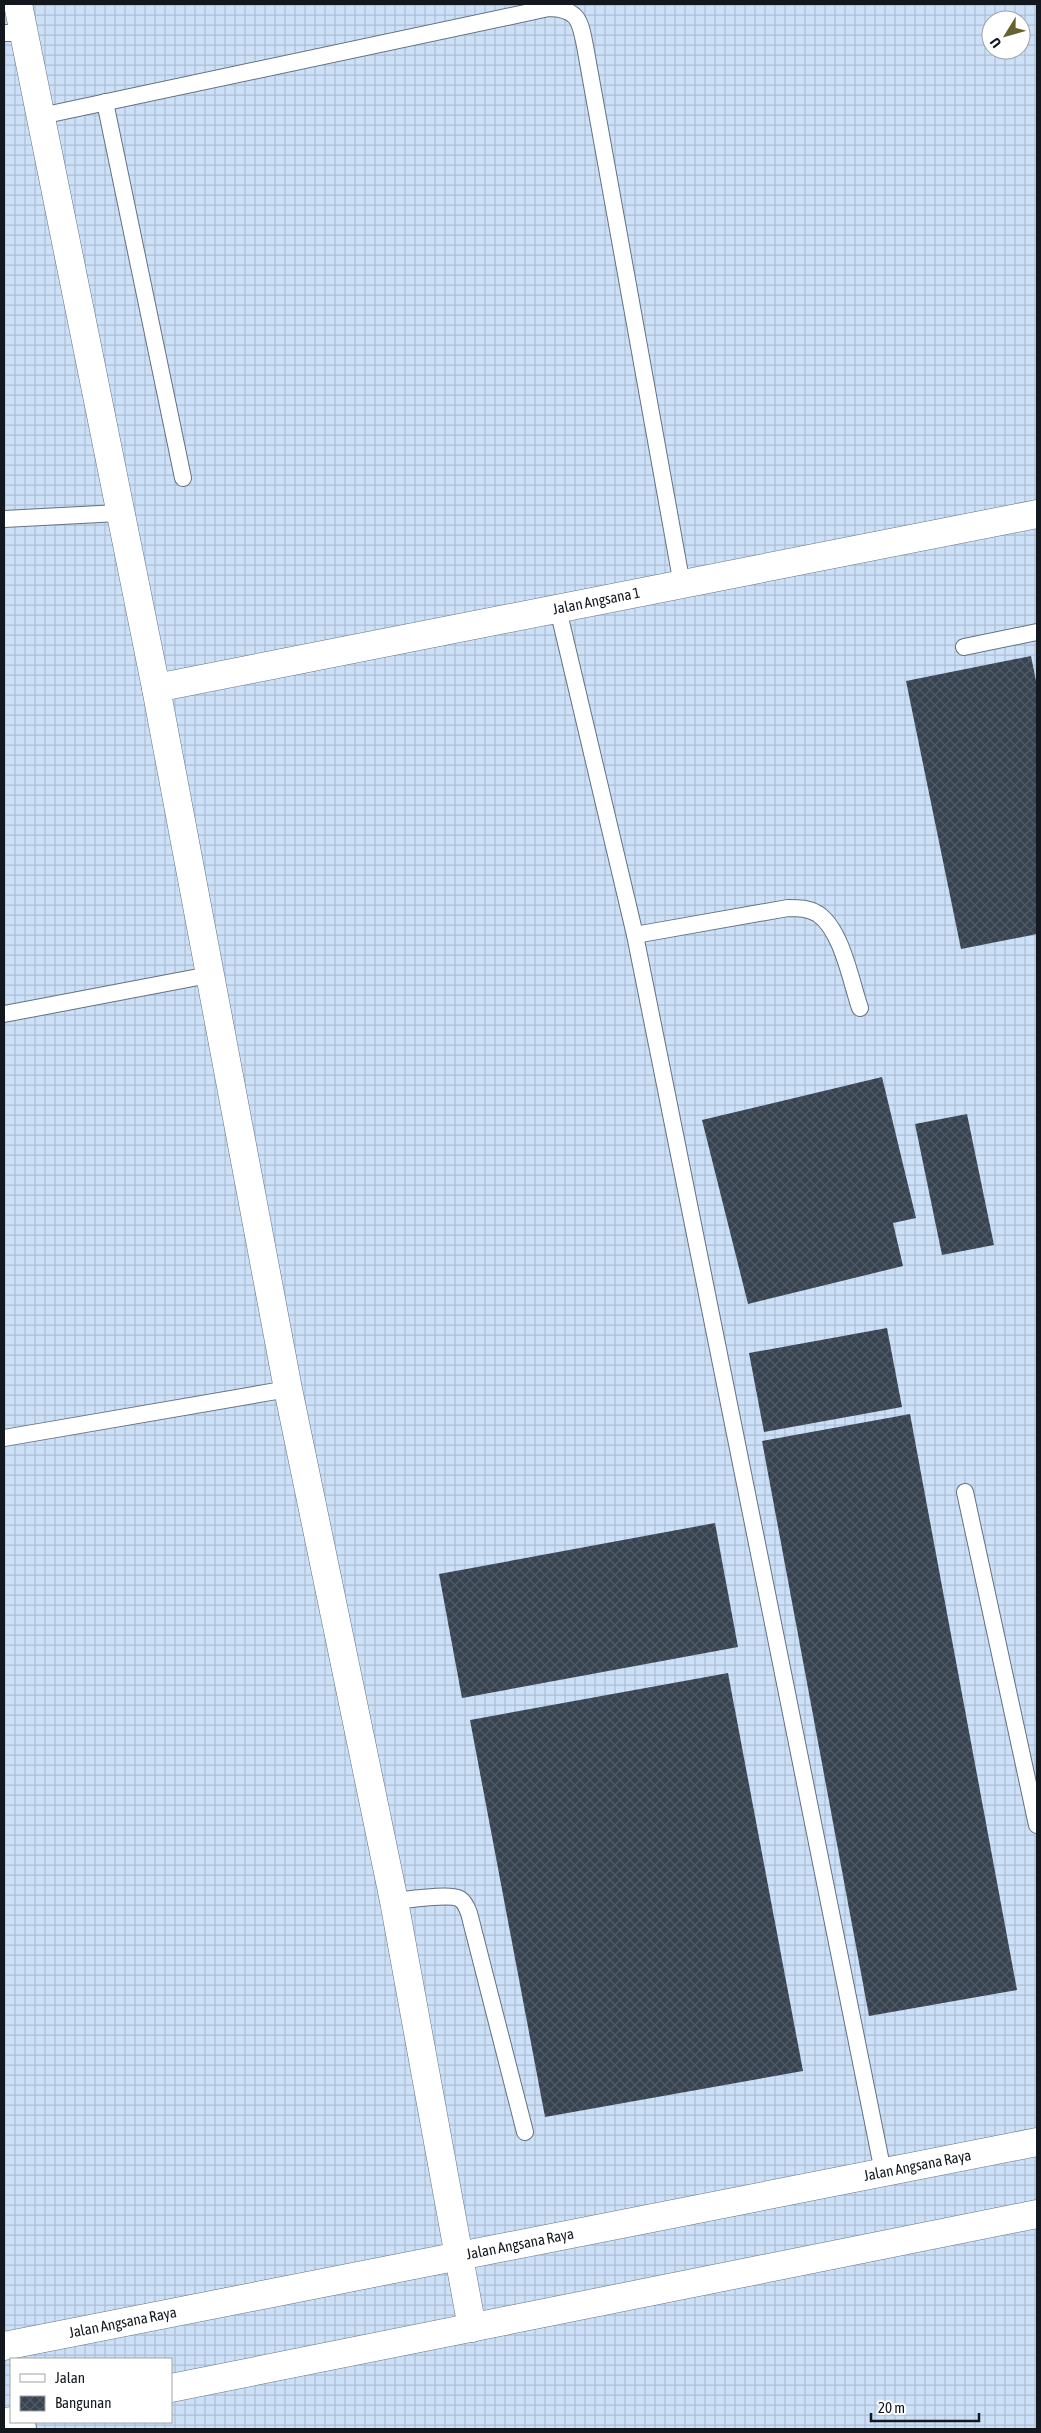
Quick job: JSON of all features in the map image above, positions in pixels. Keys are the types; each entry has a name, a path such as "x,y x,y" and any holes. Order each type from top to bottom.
{"street":[{"path":"18,4 14,33 41,116 119,513 156,688 288,1389 394,1901 472,2328"},
{"name":"Jalan Angsana 1","path":"156,688 1037,514"},
{"name":"Jalan Angsana Raya","path":"4,2346 1037,2142"},
{"path":"172,2388 1037,2214"}],"lane":[{"path":"41,116 549,8 563,8 572,12 578,18 585,46 682,585"},
{"path":"105,102 183,478"},
{"path":"4,519 119,513"},
{"path":"558,609 635,935 883,2172"},
{"path":"964,647 1037,632"},
{"path":"635,935 788,908 805,908 819,915 839,944 860,1008"},
{"path":"4,1014 209,975"},
{"path":"4,1438 288,1389"},
{"path":"965,1492 1037,1825"},
{"path":"394,1901 449,1897 460,1899 465,1904 469,1912 525,2132"}],"shaded area":[{"path":"4,4 1037,4 1037,2429 4,2429"}],"building":[{"path":"1031,656 1037,686 1037,934 961,949 906,681"},
{"path":"882,1077 916,1218 893,1223 903,1266 748,1304 702,1120"},
{"path":"967,1114 994,1245 942,1255 915,1124"},
{"path":"887,1328 902,1407 764,1432 749,1353"},
{"path":"910,1414 1017,1990 869,2016 762,1441"},
{"path":"715,1523 738,1647 462,1698 439,1574"},
{"path":"728,1673 803,2071 545,2117 470,1720"}]}
